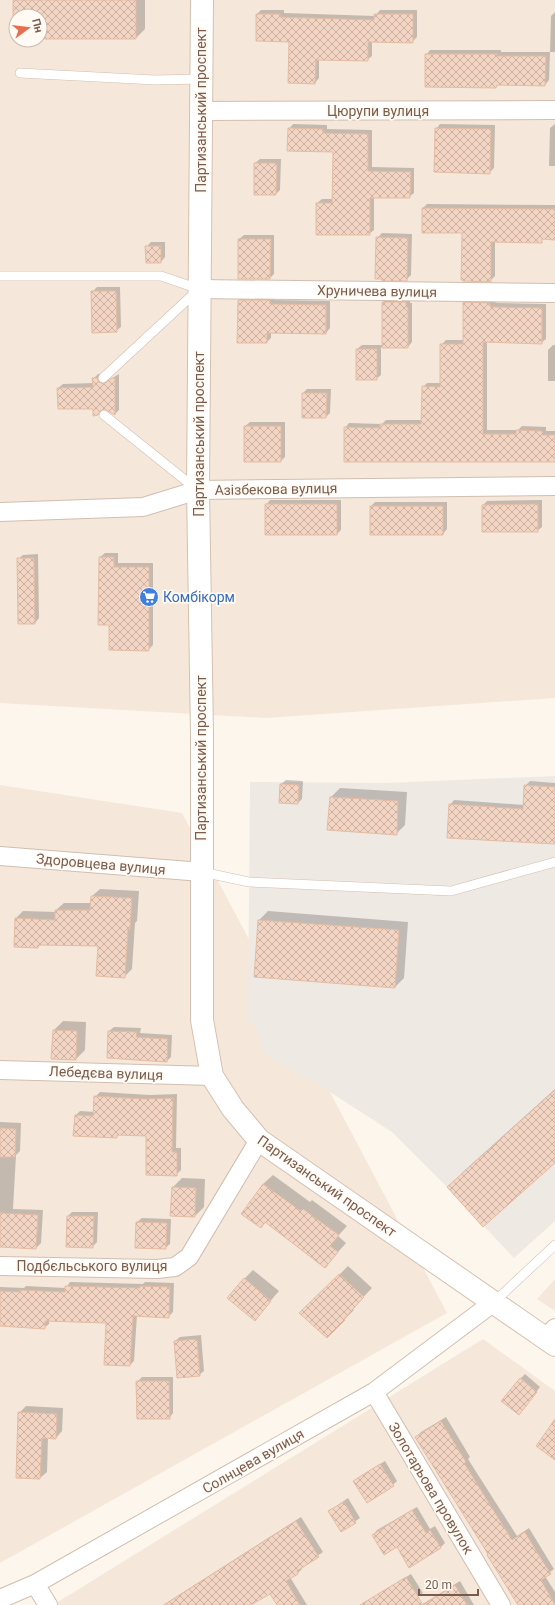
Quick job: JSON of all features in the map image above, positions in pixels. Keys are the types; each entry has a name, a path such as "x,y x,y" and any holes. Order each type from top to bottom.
{"street":[{"name":"Партизанський проспект","path":"202,0 198,490 202,734 202,1020 212,1076 233,1109 260,1140 494,1302 552,1337"},
{"name":"Цюрупи вулиця","path":"201,111 555,110"},
{"name":"Хруничева вулиця","path":"200,289 555,293"},
{"name":"Азізбекова вулиця","path":"0,512 142,507 198,490 555,486"},
{"name":"Здоровцева вулиця","path":"0,856 202,872"},
{"name":"Лебедєва вулиця","path":"0,1070 212,1076"},
{"name":"Подбєльського вулиця","path":"0,1266 175,1267 189,1257 260,1140"},
{"name":"Солнцева вулиця","path":"0,1599 35,1584 374,1392 494,1302"},
{"name":"Золотарьова провулок","path":"374,1392 501,1605"},
{"path":"35,1584 48,1605"}],"lane":[{"path":"20,73 155,80 202,79"},
{"path":"0,276 161,276 200,289 103,378"},
{"path":"104,415 198,490"},
{"path":"202,872 249,882 451,892 555,862"},
{"path":"494,1302 555,1245"}],"shaded area":[{"path":"0,0 555,0 555,698 266,718 0,703"},
{"path":"555,776 555,1221 514,1258 447,1187 392,1132 316,1083 264,1055 255,1027 248,1021 250,782 385,783"},
{"path":"0,785 182,813 447,1313 0,1563"},
{"path":"555,1279 555,1311 537,1299"},
{"path":"483,1339 555,1391 555,1605 53,1605"}],"building":[{"path":"13,0 136,0 136,39 48,39 48,8 13,8"},
{"path":"256,14 280,14 280,17 374,20 374,14 413,14 413,43 368,42 368,61 316,60 315,84 288,83 289,42 256,41"},
{"path":"425,54 546,56 545,86 497,85 496,88 425,87"},
{"path":"288,128 323,129 323,133 368,134 368,171 411,172 410,198 370,198 370,235 316,235 316,203 332,203 333,152 287,151"},
{"path":"435,128 491,129 490,174 434,172"},
{"path":"254,163 277,163 276,195 254,195"},
{"path":"422,208 555,209 555,240 542,239 542,243 491,242 491,282 463,281 461,280 462,233 422,233"},
{"path":"376,237 408,238 407,281 382,281 382,279 375,279"},
{"path":"238,239 271,239 270,279 238,279"},
{"path":"145,246 161,246 161,263 146,263"},
{"path":"91,291 116,291 117,332 92,333"},
{"path":"238,300 270,300 270,304 326,305 326,334 267,333 267,343 237,343"},
{"path":"382,302 406,302 406,307 408,307 408,348 382,348"},
{"path":"463,302 490,303 490,306 493,307 542,308 542,344 483,342 483,434 516,434 516,430 542,431 542,435 555,435 555,462 344,462 344,427 380,428 380,424 421,424 422,386 440,387 440,344 463,344"},
{"path":"356,349 377,349 377,380 356,380"},
{"path":"92,378 97,378 99,382 104,384 112,378 115,378 115,415 105,409 100,411 98,415 93,416 93,409 58,409 57,388 93,387"},
{"path":"302,393 327,393 326,418 302,418"},
{"path":"244,426 281,426 281,462 244,462"},
{"path":"265,504 337,504 337,535 265,535"},
{"path":"538,504 538,532 482,532 482,505"},
{"path":"370,506 443,506 443,535 370,535"},
{"path":"99,557 114,557 114,567 149,567 149,651 109,650 109,625 98,625"},
{"path":"17,558 34,558 35,624 18,624"},
{"path":"280,784 299,785 298,804 279,803"},
{"path":"524,785 555,787 555,844 447,838 449,804 523,809"},
{"path":"330,797 398,801 397,835 327,830"},
{"path":"91,896 132,898 130,929 128,929 125,978 96,976 98,946 38,945 38,948 14,947 15,918 55,920 55,910 90,910"},
{"path":"258,920 399,930 395,988 254,977"},
{"path":"53,1030 77,1031 76,1060 51,1059"},
{"path":"108,1031 137,1032 136,1037 168,1039 167,1062 107,1058"},
{"path":"555,1090 555,1163 483,1227 447,1187"},
{"path":"94,1096 145,1099 173,1098 172,1152 177,1152 177,1176 146,1175 146,1136 117,1135 117,1138 73,1136 75,1115 93,1116"},
{"path":"0,1128 16,1129 15,1157 0,1157"},
{"path":"263,1184 301,1211 303,1209 339,1235 330,1246 338,1252 325,1268 265,1222 261,1228 241,1214"},
{"path":"172,1187 196,1188 195,1217 170,1216"},
{"path":"0,1213 38,1215 36,1249 0,1247"},
{"path":"67,1216 94,1216 93,1248 66,1247"},
{"path":"136,1222 167,1223 166,1249 135,1248"},
{"path":"339,1274 364,1297 344,1319 345,1320 327,1338 299,1313"},
{"path":"244,1278 271,1301 255,1321 227,1298"},
{"path":"65,1286 140,1288 140,1286 170,1287 169,1318 133,1316 130,1366 104,1365 106,1323 45,1321 45,1329 0,1326 0,1291 20,1292 20,1290 65,1292"},
{"path":"197,1339 200,1376 177,1378 174,1341"},
{"path":"520,1378 537,1392 519,1415 501,1401"},
{"path":"136,1381 169,1381 170,1419 137,1419"},
{"path":"18,1412 57,1414 56,1439 42,1438 40,1479 16,1478"},
{"path":"555,1419 555,1460 536,1446"},
{"path":"441,1421 466,1462 464,1463 512,1540 525,1532 551,1574 541,1580 555,1605 518,1605 487,1555 488,1554 415,1437"},
{"path":"380,1464 394,1486 367,1503 353,1481"},
{"path":"344,1502 356,1523 341,1532 328,1511"},
{"path":"412,1510 426,1533 430,1530 441,1548 409,1568 397,1547 384,1555 372,1535"},
{"path":"296,1521 319,1557 297,1571 298,1574 286,1581 300,1605 277,1605 270,1594 251,1605 164,1605"},
{"path":"406,1577 423,1605 360,1605"},
{"path":"455,1585 467,1605 423,1605"}],"place":[{"name":"Комбікорм","path":"149,597"}]}
